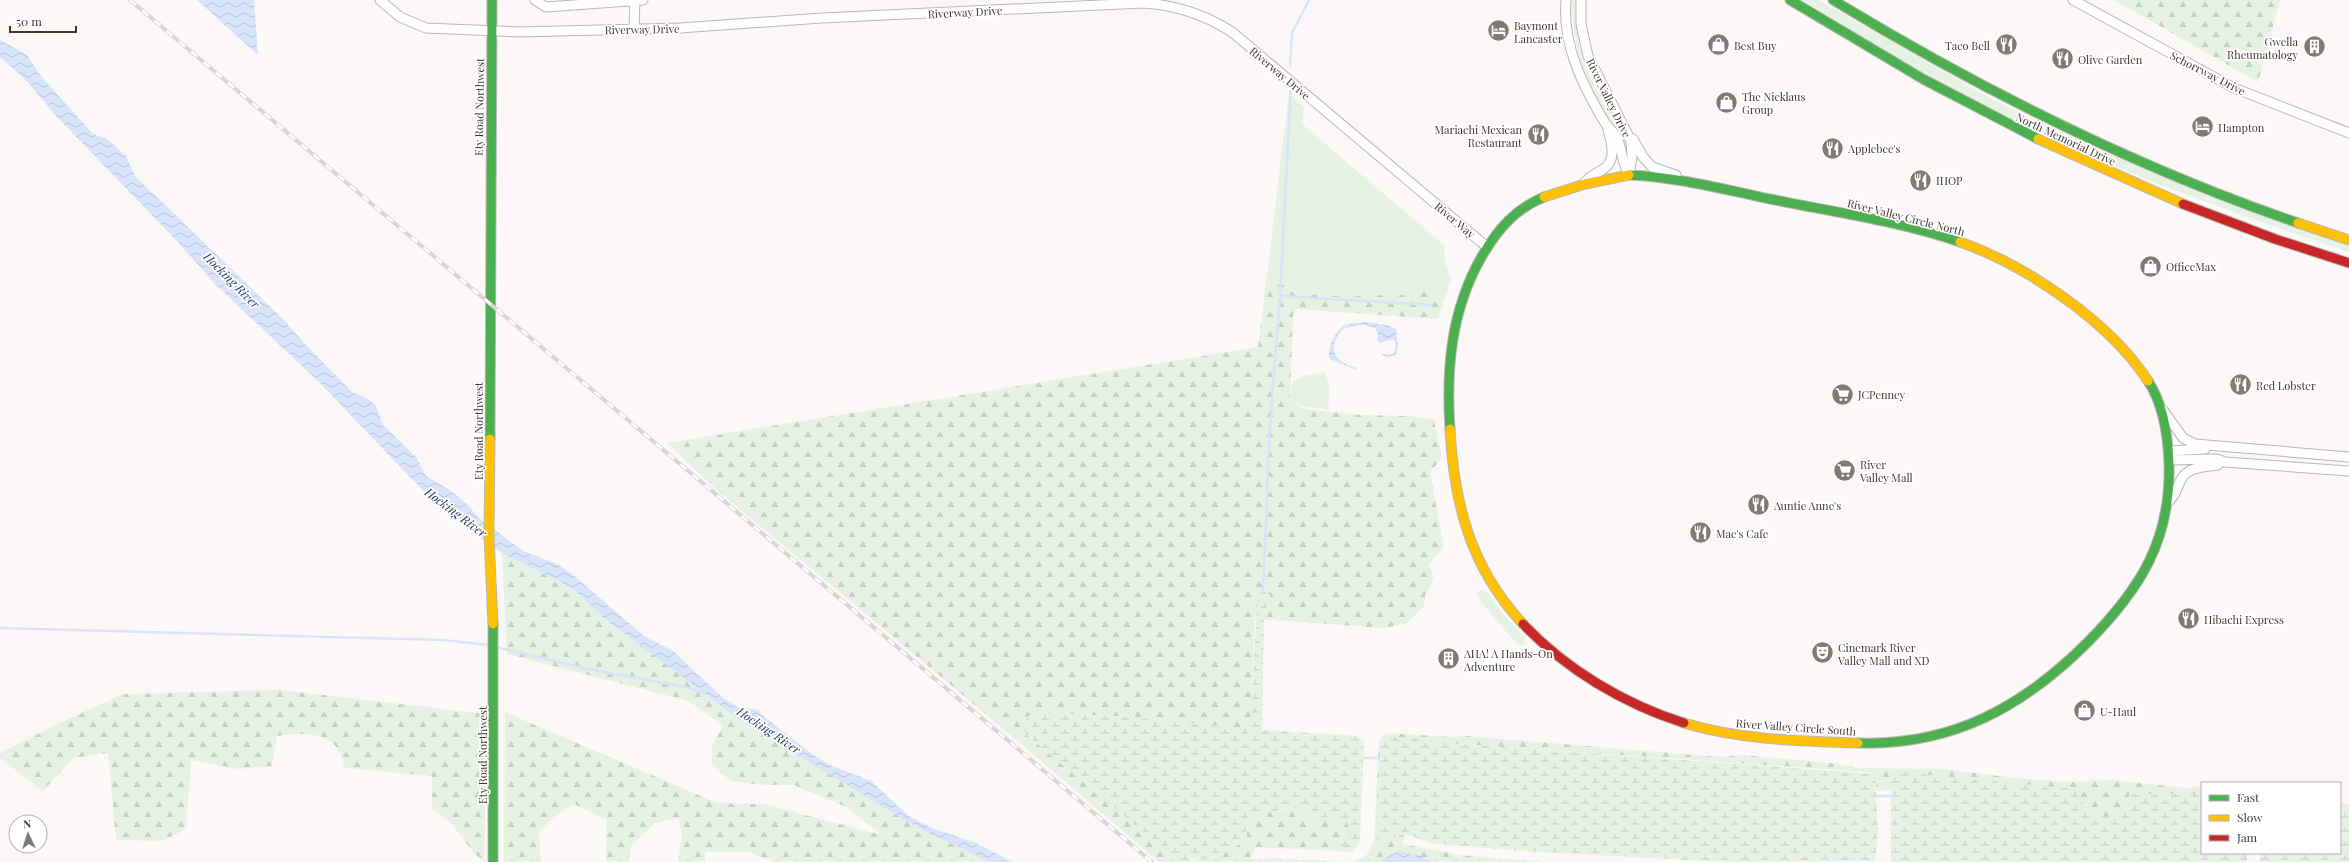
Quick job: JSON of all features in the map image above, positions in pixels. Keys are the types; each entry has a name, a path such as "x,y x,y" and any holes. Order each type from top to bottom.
{"street":[{"name":"Riverway Drive","path":"380,0 400,17 426,28 492,32 634,29 1144,3 1165,4 1202,15 1232,32 1422,193"},
{"name":"Ety Road Northwest","path":"492,0 489,536 494,636 493,862"},
{"path":"634,29 635,0"},
{"path":"536,1 546,6 643,0"},
{"name":"River Valley Drive","path":"1566,0 1565,20 1572,53 1579,73 1606,125 1618,140 1622,162 1629,175"},
{"name":"River Valley Drive","path":"1582,0 1581,24 1588,56 1628,132 1632,149 1629,175"},
{"name":"North Memorial Drive","path":"1790,0 1880,56 1938,88 2056,148 2213,215 2349,263"},
{"name":"North Memorial Drive","path":"1833,0 1971,81 2102,146 2237,202 2349,240"},
{"name":"Schorrway Drive","path":"2073,0 2234,88 2349,133"},
{"name":"River Valley Circle South","path":"1585,182 1589,177 1604,169 1612,158 1612,141 1606,125"},
{"name":"River Valley Circle North","path":"1628,132 1643,157 1652,167 1675,173 1682,180"},
{"name":"River Valley Circle South","path":"1629,175 1585,182 1518,210 1496,233 1469,279 1459,304 1449,358 1448,388 1453,468 1460,512 1468,538 1497,591 1517,617 1539,640 1578,671 1606,688 1674,719 1700,728 1751,737 1868,743 1926,738 1957,730 1994,715 2038,688 2061,670 2134,591 2156,550 2164,527 2170,500 2169,455"},
{"name":"River Valley Circle North","path":"1629,175 1682,180 1884,222 1938,235 1989,253 2028,274 2055,292 2114,339 2137,362 2148,377 2162,409 2169,455"},
{"name":"River Way","path":"1422,193 1487,247"},
{"path":"2162,409 2182,438 2195,444 2349,457"},
{"path":"2169,455 2224,447"},
{"path":"2169,455 2217,459 2225,462 2349,471"},
{"path":"2170,500 2177,492 2183,478 2188,472 2225,462"}],"green space":[{"path":"1572,0 1576,0 1578,37 1584,62 1601,98 1628,145 1623,146 1603,110 1587,76 1576,41"},
{"path":"1803,0 1819,0 1988,97 2091,147 2349,246 2349,252 2255,220 2132,174 2063,144 1912,66 1875,45"},
{"path":"2114,0 2280,0 2258,82"},
{"path":"1289,93 1304,107 1302,124 1445,246 1444,259 1451,279 1439,316 1439,309 1424,291 1407,295 1331,296 1322,293 1300,295 1285,285 1266,282"},
{"path":"1266,282 1285,285 1295,293 1311,295 1322,293 1331,296 1407,295 1427,291 1436,299 1440,311 1438,319 1296,309 1293,315 1290,399 1299,407 1305,409 1361,415 1409,416 1434,420 1442,458 1430,472 1444,548 1429,564 1434,579 1425,596 1424,606 1406,624 1382,628 1264,619 1270,594 1255,618 1251,716 1243,728 1127,717 1038,712 1027,717 1027,735 1179,862 1159,862 1018,741 717,490 667,443 1258,347"},
{"path":"1325,372 1330,390 1328,410 1300,405 1291,399 1290,392 1293,382 1303,376"},
{"path":"502,553 572,588 605,619 838,779 918,828 990,862 775,862 747,852 705,852 705,862 678,862 682,835 679,818 655,823 631,846 629,862 606,862 606,820 574,804 554,817 539,832 541,862 504,862 505,712 717,803 763,804 882,835 846,807 794,785 763,785 731,781 712,765 712,747 723,726 689,701 507,654"},
{"path":"1258,590 1270,594 1264,619 1262,730 1349,735 1359,737 1364,741 1360,841 1357,846 1340,846 1340,841 1350,828 1346,821 1323,817 1317,822 1304,811 1291,806 1273,812 1262,812 1245,821 1247,837 1241,843 1225,853 1197,861 1179,862 1027,735 1023,727 1027,717 1038,712 1127,717 1243,728 1251,716"},
{"path":"1480,590 1489,593 1502,613 1523,635 1525,638 1524,645 1519,645 1515,642 1481,602 1477,594"},
{"path":"280,690 487,714 484,862 473,852 452,824 432,809 432,776 344,768 341,756 336,747 329,741 320,737 299,734 277,736 272,766 238,769 191,760 186,829 162,841 116,840 108,753 73,758 43,791 0,758 0,753 123,694"},
{"path":"1386,733 1452,737 1466,736 1719,757 1744,755 1840,764 1859,768 1943,769 2024,779 2077,782 2103,779 2187,788 2201,786 2201,794 2129,794 2128,806 2121,817 2103,817 2092,813 2088,809 2075,789 1891,775 1892,790 1877,791 1875,774 1869,772 1446,743 1439,741 1407,750 1387,805 1404,836 1402,844 1459,855 1548,862 1351,862 1366,856 1374,841 1379,741"},
{"path":"1391,737 1415,738 1447,743 1875,774 1878,829 1875,861 1727,862 1508,850 1431,843 1408,835 1395,836 1382,841 1377,840 1380,750 1382,741"},
{"path":"1893,771 2075,789 2084,804 2092,813 2104,817 2121,817 2128,806 2129,794 2201,794 2201,854 2247,854 2247,862 1891,862 1891,775"},
{"path":"2341,803 2349,804 2349,862 2260,862 2260,854 2341,854"},
{"path":"1291,806 1322,817 1346,821 1350,828 1340,841 1340,846 1357,846 1353,852 1256,847 1249,859 1277,858 1345,862 1195,862 1247,837 1245,821 1262,812 1282,810"}],"water":[{"path":"197,0 254,0 258,55"},
{"name":"Hocking River","path":"0,40 27,55 40,75 93,134 107,139 126,156 135,176 284,320 305,344 352,392 368,399 376,406 383,425 416,457 426,476 451,491 467,504 478,517 523,551 559,565 572,574 644,636 673,651 723,698 738,707 758,710 762,715 812,754 830,765 871,781 909,816 932,828 976,843 1012,862 990,862 918,828 743,722 605,619 572,588 502,553 477,536 455,514 431,499 320,383 216,285 176,240 57,117 25,79 0,57"},
{"path":"1365,322 1385,325 1396,329 1398,348 1396,355 1387,357 1381,354 1394,354 1396,342 1393,339 1380,343 1377,340 1378,334 1375,328 1363,324 1343,329 1338,336 1334,349 1338,358 1343,362 1357,368 1356,370 1330,359 1330,346 1337,332 1343,326 1348,324"},
{"path":"1399,851 1421,856 1432,862 1377,862"}],"waterway":[{"path":"1290,66 1292,33 1309,0"},
{"path":"1263,591 1270,423 1280,298 1291,85"},
{"path":"1280,296 1432,305"},
{"path":"0,628 443,640 489,645"},
{"path":"496,647 583,668 685,687 705,693"},
{"path":"1364,758 1379,758"},
{"path":"1877,796 1892,796"}],"railway":[{"path":"130,0 1152,862"}],"traffic: fast":[{"path":"490,439 492,0"},
{"path":"1790,0 1923,79 2038,139"},
{"path":"1833,0 1945,65 2118,152 2237,201 2298,223"},
{"path":"1629,175 1682,181 1866,218 1913,228 1960,242"},
{"path":"1450,429 1450,362 1457,318 1463,297 1482,256 1494,237 1508,221 1524,207 1544,197"},
{"path":"1858,743 1892,742 1924,738 1955,730 1984,718 2038,686 2088,642 2123,603 2149,562 2158,540 2168,492 2168,443 2158,400 2148,381"},
{"path":"493,624 493,862"}],"traffic: slow":[{"path":"2038,139 2183,204"},
{"path":"1544,197 1585,184 1629,175"},
{"path":"2298,223 2349,240"},
{"path":"1960,242 2012,265 2064,298 2089,317 2112,338 2132,359 2148,381"},
{"path":"1450,429 1456,484 1468,534 1490,581 1505,603 1523,624"},
{"path":"490,439 489,536 493,624"},
{"path":"1684,723 1705,729 1770,739 1858,743"}],"traffic: jam":[{"path":"2183,204 2275,239 2349,263"},
{"path":"1523,624 1558,656 1577,671 1598,684 1640,706 1684,723"}],"place":[{"name":"Baymont Lancaster","path":"1498,31"},
{"name":"Best Buy","path":"1718,45"},
{"name":"Taco Bell","path":"2006,45"},
{"name":"Gwella Rheumatology","path":"2314,47"},
{"name":"Olive Garden","path":"2063,59"},
{"name":"The Nicklaus Group","path":"1727,102"},
{"name":"Hampton","path":"2203,127"},
{"name":"Mariachi Mexican Restaurant","path":"1538,135"},
{"name":"Applebee's","path":"1832,148"},
{"name":"IHOP","path":"1920,180"},
{"name":"OfficeMax","path":"2150,266"},
{"name":"Red Lobster","path":"2241,385"},
{"name":"JCPenney","path":"1843,394"},
{"name":"River Valley Mall","path":"1844,470"},
{"name":"Auntie Anne's","path":"1758,505"},
{"name":"Mae's Cafe","path":"1700,533"},
{"name":"Hibachi Express","path":"2189,619"},
{"name":"Cinemark River Valley Mall and XD","path":"1823,653"},
{"name":"AHA! A Hands-On Adventure","path":"1449,659"},
{"name":"U-Haul","path":"2085,711"}]}
